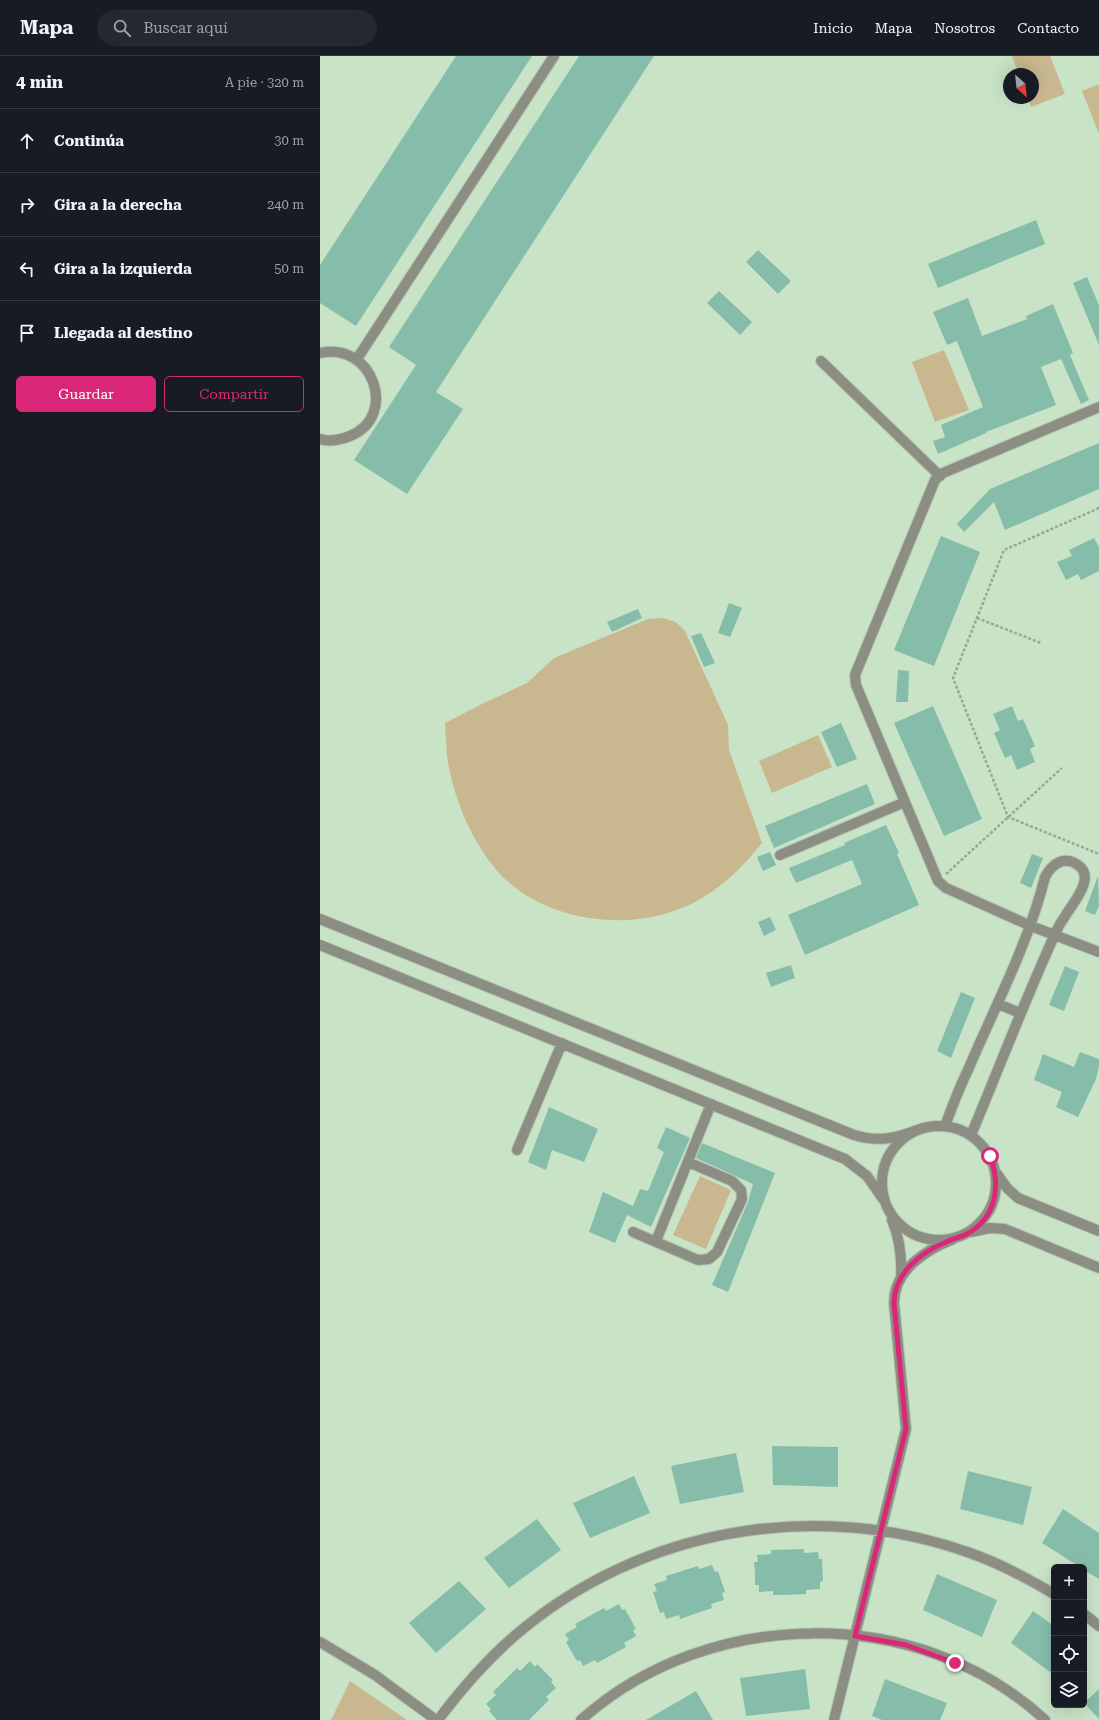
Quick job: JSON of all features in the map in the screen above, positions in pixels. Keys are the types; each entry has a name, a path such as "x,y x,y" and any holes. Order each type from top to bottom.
{"street":[{"path":"357,359 554,56"},
{"path":"320,353 329,351 343,353 357,359 367,369 374,382 376,397 373,412 366,424 355,434 341,440 326,441 320,439"},
{"path":"821,361 940,476"},
{"path":"1099,407 943,473 935,480 856,675 856,685 938,881 946,888 1031,926 1099,952"},
{"path":"780,855 905,802"},
{"path":"945,1126 1031,926 1049,870 1056,863 1064,860 1072,861 1080,866 1084,875 1084,885 1054,935 1020,1013 971,1135"},
{"path":"320,919 854,1135 870,1139 888,1139 931,1126 945,1126 958,1129 971,1135 982,1145 990,1156 1002,1183 1018,1198 1099,1231"},
{"path":"320,945 845,1159 867,1176 883,1199 899,1240 902,1277"},
{"path":"998,1004 1020,1013"},
{"path":"517,1150 562,1043"},
{"path":"656,1241 711,1104"},
{"path":"883,1199 881,1185 882,1171 887,1158 900,1142 917,1130"},
{"path":"633,1232 698,1260 709,1259 717,1252 742,1199 741,1190 732,1181 688,1162"},
{"path":"967,1234 979,1224 988,1213 994,1199 997,1184 995,1170"},
{"path":"887,1209 895,1222 907,1232 921,1238 937,1241 953,1239"},
{"path":"834,1720 906,1429 894,1303 896,1290 902,1277 925,1253 953,1239 990,1228 1005,1230 1099,1268"},
{"path":"320,1642 375,1675 437,1720 475,1674 518,1633 566,1598 591,1582 632,1563 674,1547 702,1539 761,1528 821,1525 880,1530 911,1536 970,1553 999,1565 1051,1592"},
{"path":"1087,1616 1099,1626"},
{"path":"581,1720 629,1684 700,1651 738,1641 803,1633 855,1636 906,1645 955,1663 1001,1687 1023,1702 1045,1720"}],"path":[{"path":"1099,508 1004,550 953,678 1008,817 1099,854"},
{"path":"977,618 1041,644"},
{"path":"938,881 1062,768"}],"shaded area":[{"path":"320,56 1099,56 1099,1720 320,1720"},
{"path":"1012,56 1050,56 1065,94 1039,104 1039,68 1017,68"},
{"path":"1099,84 1099,134 1082,91"},
{"path":"1030,104 1039,104 1031,107"},
{"path":"944,350 969,410 935,422 912,362"},
{"path":"663,618 676,622 685,631 728,725 729,750 762,843 719,887 711,893 678,910 652,917 624,920 596,919 569,914 543,904 520,891 500,874 481,849 466,822 455,793 447,758 445,723 527,683 554,658 648,619"},
{"path":"818,735 832,767 772,793 759,761"},
{"path":"700,1176 731,1190 706,1249 673,1235"},
{"path":"350,1681 407,1720 331,1720"}],"building":[{"path":"456,56 532,56 356,326 320,303 320,265"},
{"path":"579,56 654,56 436,392 463,409 407,494 354,460 416,365 389,347"},
{"path":"1036,220 1045,244 938,288 928,264"},
{"path":"758,250 791,281 778,294 746,262"},
{"path":"1087,277 1099,305 1099,345 1073,283"},
{"path":"719,291 752,322 740,335 707,303"},
{"path":"968,298 982,336 1027,319 1026,316 1053,304 1073,353 1070,355 1089,400 1081,404 1061,359 1041,367 1056,405 986,432 938,454 933,441 945,437 941,425 983,407 957,341 947,345 933,312"},
{"path":"1099,443 1099,489 1005,530 994,502 964,532 957,524 990,489"},
{"path":"941,536 980,552 934,666 894,650"},
{"path":"1094,538 1099,547 1099,571 1081,580 1078,574 1066,580 1057,562 1072,556 1069,550"},
{"path":"729,603 742,608 730,637 718,633"},
{"path":"638,609 642,618 612,632 607,622"},
{"path":"701,633 715,663 704,667 691,636"},
{"path":"898,670 909,671 908,702 896,702"},
{"path":"933,706 982,819 944,836 894,723"},
{"path":"1012,706 1018,721 1023,719 1035,746 1030,749 1035,762 1017,770 1011,755 1005,758 994,733 1000,730 993,714"},
{"path":"841,723 857,759 837,767 821,732"},
{"path":"867,784 875,804 774,848 765,826"},
{"path":"886,825 899,853 897,854 919,905 805,955 788,915 862,884 852,860 796,883 789,868 845,845 844,843"},
{"path":"770,852 776,865 763,871 757,857"},
{"path":"1032,854 1043,858 1031,888 1020,883"},
{"path":"1098,876 1099,906 1095,915 1085,911"},
{"path":"770,917 776,930 764,936 758,922"},
{"path":"791,965 795,978 771,987 766,973"},
{"path":"1065,966 1079,972 1064,1011 1049,1005"},
{"path":"961,992 975,998 951,1058 937,1051"},
{"path":"1080,1052 1099,1059 1099,1066 1096,1079 1078,1117 1056,1107 1062,1092 1034,1080 1043,1054 1074,1067"},
{"path":"549,1107 598,1129 584,1162 552,1150 546,1170 528,1162"},
{"path":"666,1127 690,1138 651,1227 627,1215 615,1243 589,1232 603,1192 633,1206 640,1189 648,1191 664,1152 657,1148"},
{"path":"702,1143 775,1173 728,1292 712,1285 748,1202 753,1184 696,1158"},
{"path":"772,1446 838,1447 838,1487 773,1485"},
{"path":"736,1453 744,1492 680,1504 671,1466"},
{"path":"968,1471 1032,1487 1023,1525 960,1509"},
{"path":"634,1476 650,1513 590,1538 573,1503"},
{"path":"1063,1509 1099,1533 1099,1579 1087,1572 1087,1564 1075,1564 1042,1543"},
{"path":"537,1519 561,1550 509,1588 484,1558"},
{"path":"804,1549 804,1553 818,1552 819,1559 822,1559 823,1581 820,1582 820,1589 806,1590 806,1594 773,1595 773,1591 759,1592 759,1585 755,1585 754,1562 758,1562 757,1555 771,1554 771,1550"},
{"path":"712,1565 715,1572 718,1571 725,1592 722,1593 724,1600 711,1604 712,1608 680,1619 679,1615 666,1619 664,1612 660,1613 653,1592 657,1591 654,1584 667,1580 666,1576 698,1566 699,1569"},
{"path":"937,1574 997,1600 982,1637 923,1610"},
{"path":"459,1581 486,1609 436,1653 409,1623"},
{"path":"619,1604 622,1610 625,1609 636,1629 633,1630 636,1636 624,1643 626,1647 597,1663 595,1660 583,1666 580,1660 577,1661 571,1651 566,1642 569,1640 565,1634 577,1627 575,1624 604,1608 606,1611"},
{"path":"1033,1611 1051,1624 1051,1673 1011,1643"},
{"path":"530,1661 535,1667 537,1664 553,1680 551,1682 556,1688 546,1697 549,1700 529,1720 497,1720 489,1711 491,1709 486,1704 496,1695 493,1692 517,1668 520,1671"},
{"path":"805,1669 810,1709 746,1716 740,1678"},
{"path":"885,1679 947,1703 940,1720 882,1720 872,1716"},
{"path":"1099,1689 1099,1719 1087,1706 1087,1700"},
{"path":"696,1691 713,1720 646,1720"}],"route":[{"path":"955,1663 906,1645 855,1636 906,1429 894,1296 899,1281 917,1260 925,1253 943,1243 967,1234 979,1224 988,1213 994,1199 997,1184 995,1170 990,1156"}]}
